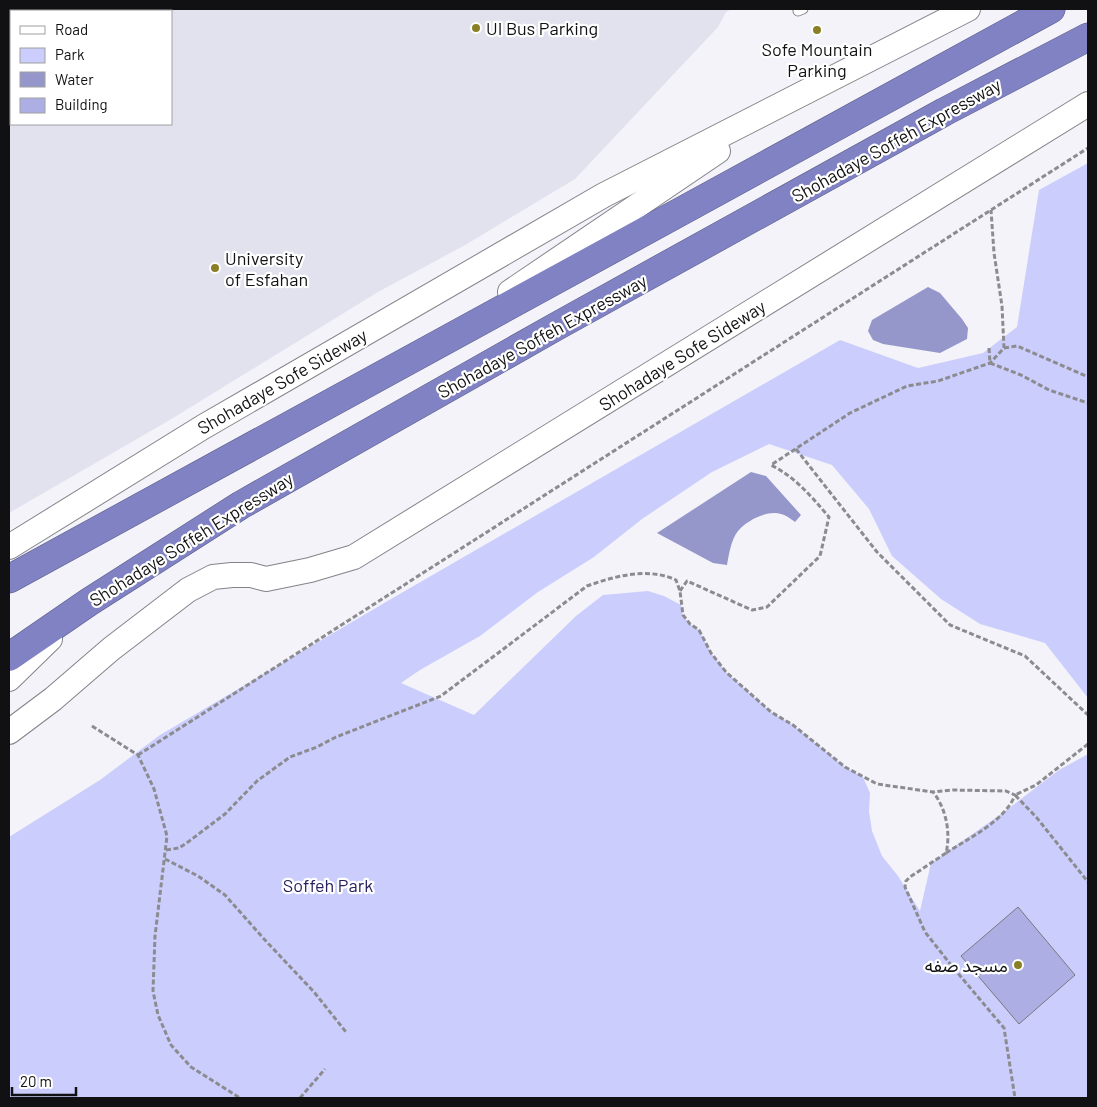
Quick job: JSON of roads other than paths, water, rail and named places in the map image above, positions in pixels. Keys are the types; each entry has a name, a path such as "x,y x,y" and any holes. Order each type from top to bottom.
{"highway":[{"path":"9,579 1051,9"},
{"name":"Shohadaye Soffeh Expressway","path":"9,657 89,602 241,505 549,331 944,112 1088,37"}],"main road":[{"path":"374,379 544,270 578,244 651,197 798,96 968,9"},
{"path":"830,80 985,9"},
{"name":"Shohadaye Sofe Sideway","path":"9,547 212,422 604,195 798,96"},
{"name":"Shohadaye Sofe Sideway","path":"9,732 54,699 111,649 188,590 213,578 251,575 266,579 310,570 354,557 1088,104"},
{"path":"9,679 89,602"}],"water":[{"path":"928,287 940,293 962,319 968,328 967,339 940,353 883,344 873,340 868,331 872,320"},
{"path":"751,472 766,476 801,515 795,522 785,515 770,513 747,523 738,531 734,539 727,565 713,563 657,533"}],"place":[{"name":"UI Bus Parking","path":"476,28"},
{"name":"Sofe Mountain Parking","path":"817,30"},
{"name":"University of Esfahan","path":"215,268"},
{"name":"مسجد صفه","path":"1018,965"}],"park label":[{"name":"Soffeh Park","path":"328,885"}]}
